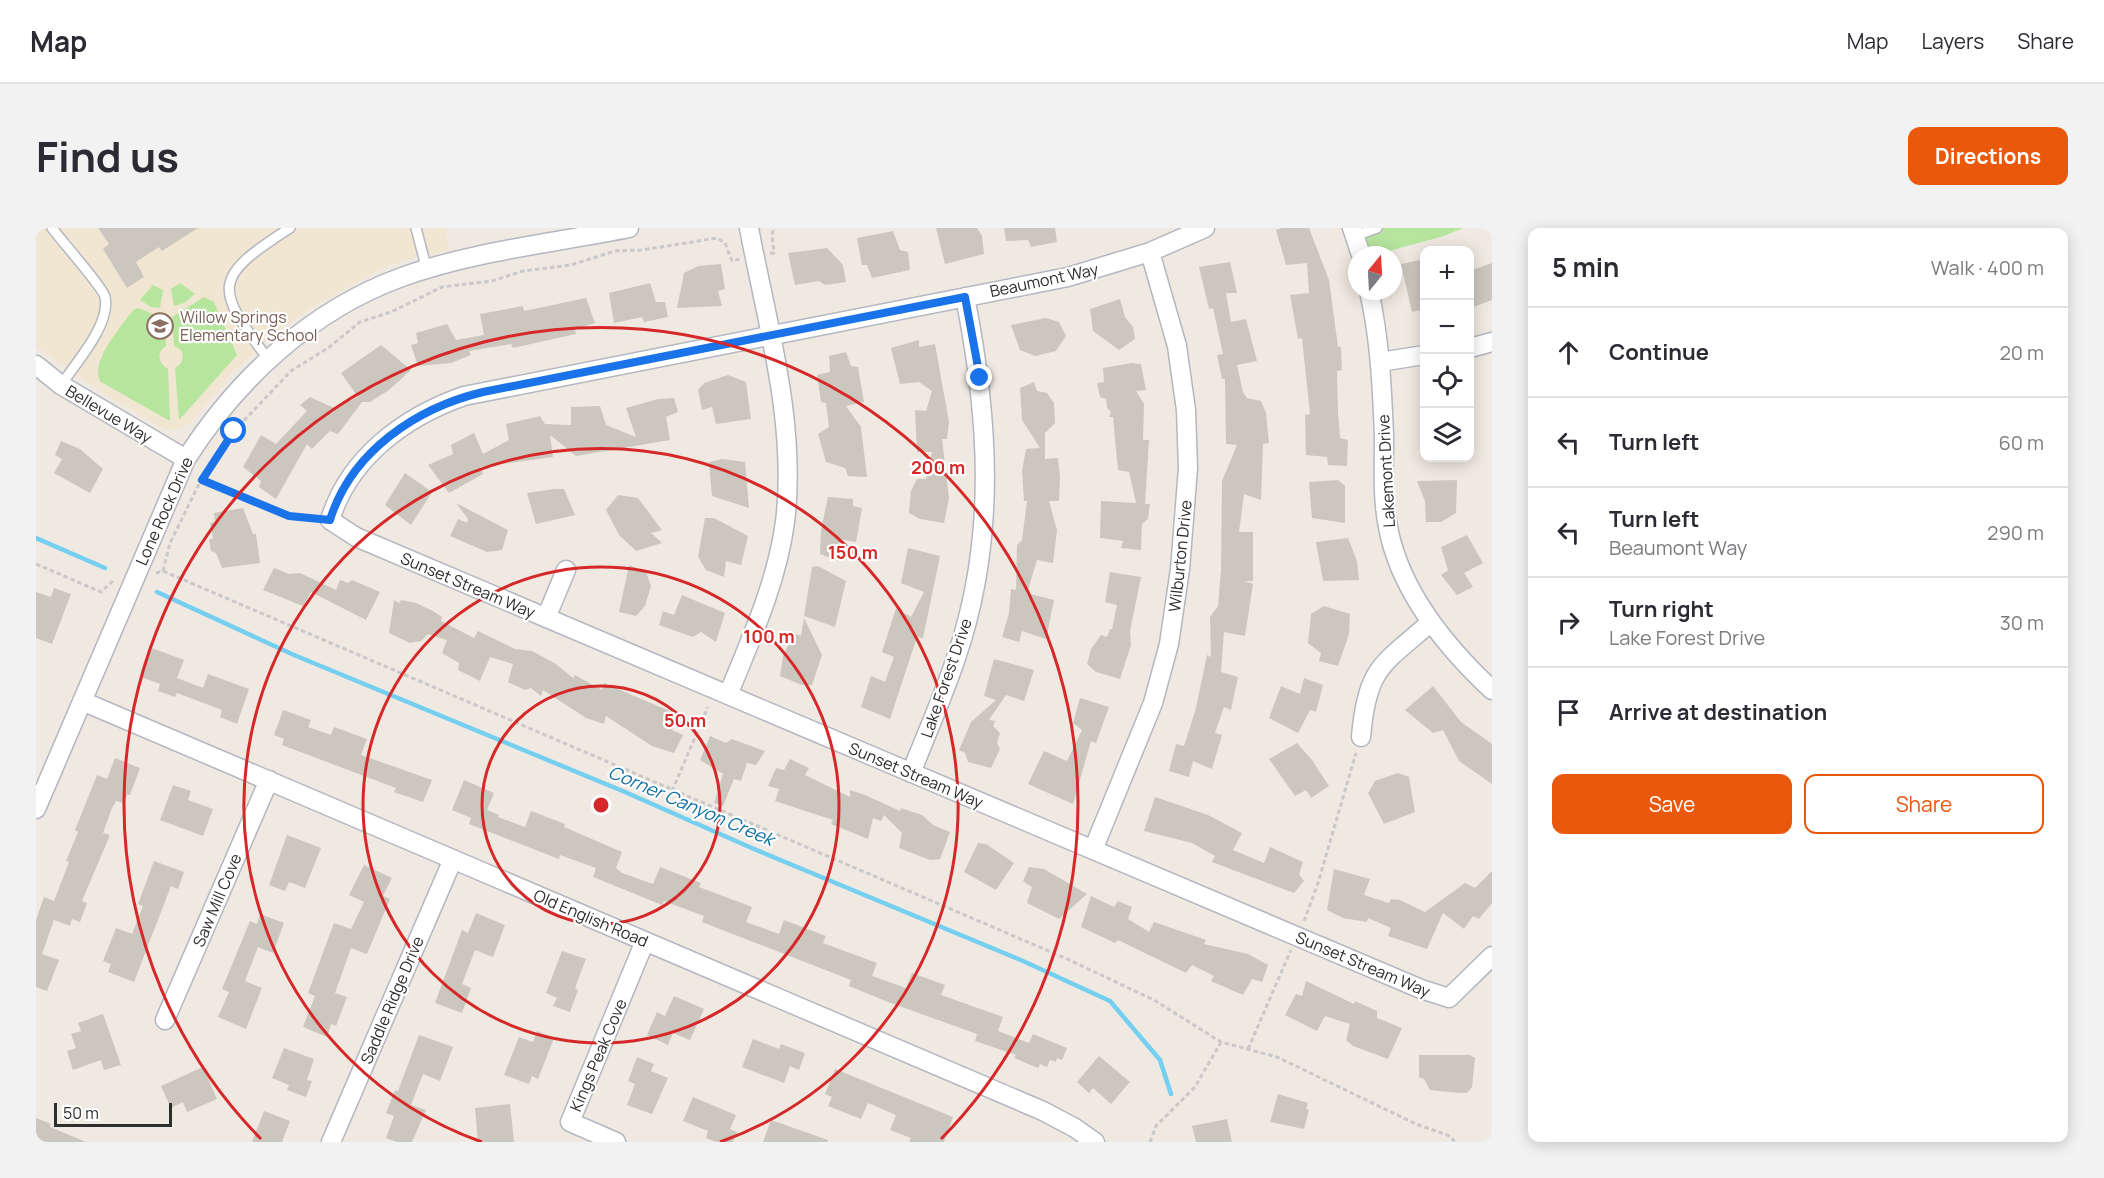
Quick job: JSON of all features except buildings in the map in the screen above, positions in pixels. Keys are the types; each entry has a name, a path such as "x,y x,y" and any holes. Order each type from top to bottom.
{"street":[{"name":"Lone Rock Drive","path":"36,809 186,459 230,398 268,359 309,327 355,299 402,277 548,236 629,228"},
{"path":"728,695 764,606 785,523 787,441 749,228 736,228"},
{"name":"Beaumont Way","path":"330,520 342,490 358,466 399,428 445,403 483,392 770,337 1068,276 1150,252 1205,228"},
{"name":"Wilburton Drive","path":"1093,850 1153,703 1169,644 1179,577 1188,468 1186,410 1177,346 1150,252"},
{"name":"Lake Forest Drive","path":"911,773 957,657 975,587 982,542 987,486 984,414 965,297"},
{"name":"Lakemont Drive","path":"1370,300 1380,362 1388,528 1400,568 1431,621 1492,690"},
{"path":"1474,347 1492,342"},
{"path":"1380,362 1420,357"},
{"name":"Bellevue Way","path":"36,365 61,385 186,459"},
{"name":"Sunset Stream Way","path":"330,520 356,537 1435,994 1449,998 1492,956"},
{"path":"546,618 566,570"},
{"path":"1361,737 1366,692 1378,669 1431,621"},
{"name":"Old English Road","path":"82,701 1043,1111 1095,1142"},
{"name":"Saw Mill Cove","path":"165,1020 269,780"},
{"name":"Saddle Ridge Drive","path":"331,1142 453,859"},
{"name":"Kings Peak Cove","path":"616,1142 570,1122 645,941"}],"lane":[{"path":"52,228 105,295 105,316 87,348 61,385"},
{"path":"268,359 228,299 229,281 237,266 290,228"},
{"path":"416,228 427,270"},
{"path":"1353,232 1377,228"}],"path":[{"path":"767,254 774,253 772,235 774,228"},
{"path":"738,260 732,261 725,243 717,238 701,238 642,250 615,251 571,265 523,270 492,281 442,287 391,312 360,322 328,348 291,371 234,431 202,480 170,543 163,571 1109,978 1154,1000 1221,1042 1289,1062 1416,1124 1450,1136 1455,1142"},
{"path":"202,480 289,516 330,520"},
{"path":"36,564 101,592 113,582 118,571"},
{"path":"672,790 708,707"},
{"path":"1301,928 1318,883 1361,737"},
{"path":"1248,1049 1293,946"},
{"path":"1150,1142 1156,1126 1195,1087 1221,1042"}],"shaded area":[{"name":"Willow Springs Elementary School","path":"36,228 445,228 449,250 406,260 382,269 315,305 274,334 231,374 189,424 173,430 161,427 101,392 36,346"}],"green space":[{"path":"1363,228 1463,228 1444,236 1402,247 1368,246"},
{"path":"180,283 195,294 184,303 174,306 171,289"},
{"path":"153,285 163,290 160,308 151,307 140,300"},
{"path":"204,297 214,302 237,355 179,420 175,368 181,363 183,357 181,350 174,346 172,317"},
{"path":"138,308 165,319 166,346 161,351 160,358 162,364 168,369 170,421 101,382 98,374 99,365 108,345 133,310"}],"waterway":[{"name":"Corner Canyon Creek","path":"36,538 105,568"},
{"name":"Corner Canyon Creek","path":"157,592 294,655 625,792 754,849 1023,961 1110,1001 1160,1060 1171,1094"}],"place":[{"name":"Willow Springs Elementary School","path":"160,326"}],"route":[{"path":"234,431 202,480 289,516 330,520 342,490 358,466 378,446 399,428 445,403 464,396 965,297 980,378"}]}
